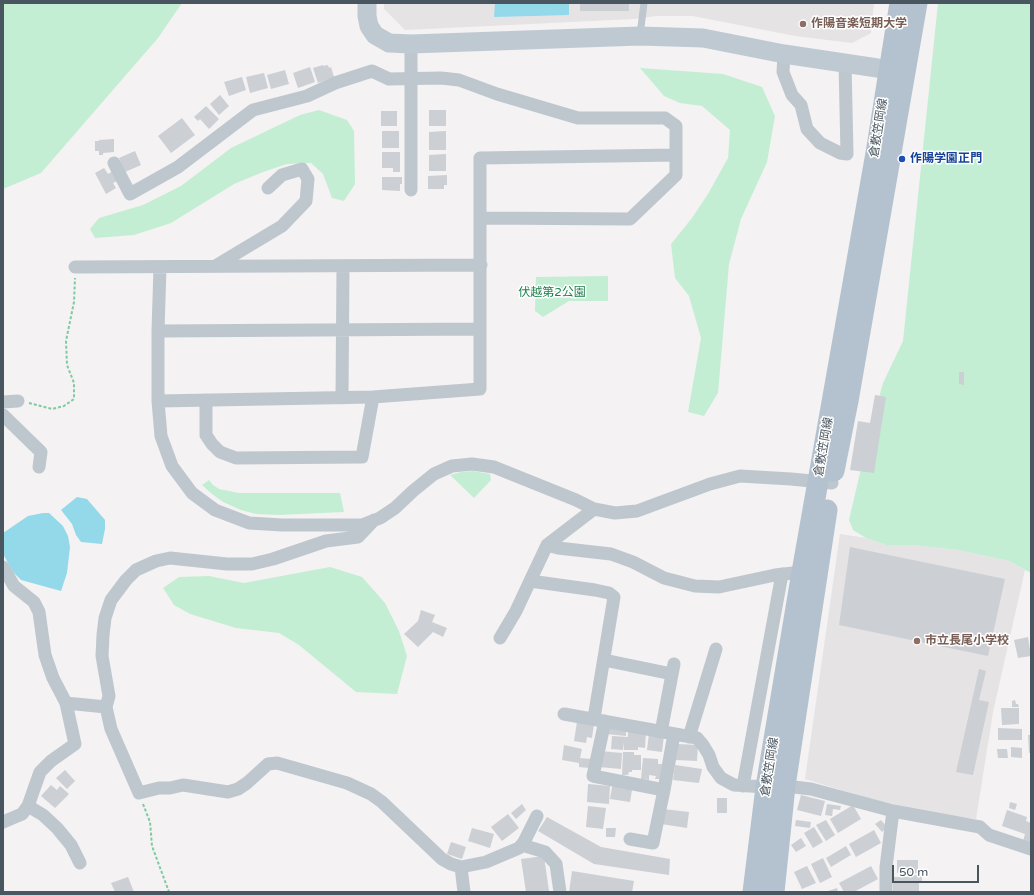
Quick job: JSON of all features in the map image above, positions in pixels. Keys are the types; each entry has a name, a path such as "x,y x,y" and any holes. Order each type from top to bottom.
{"main road":[{"name":"倉敷笠岡線","path":"774,892 776,787 792,573 825,482 848,402 897,71 900,3"},
{"name":"倉敷笠岡線","path":"897,71 917,3"},
{"name":"倉敷笠岡線","path":"753,892 776,787 813,594 825,482"}],"street":[{"path":"366,3 367,16 375,35 389,43 411,44 640,36 703,38 784,54 897,71"},
{"path":"411,44 411,190"},
{"path":"784,54 783,72 792,95 801,105 807,128 820,144 840,153 847,154 845,63"},
{"path":"114,164 130,194 178,167 253,110 307,96 335,83 372,71 389,79 441,78 459,80 497,94 578,118 665,118 676,126 676,175 630,219 481,218"},
{"path":"158,401 373,397 480,389 480,158 676,154"},
{"path":"216,266 282,226 306,200 308,179 302,170 282,175 268,188"},
{"path":"75,267 481,265"},
{"path":"160,266 158,401 161,436 172,466 192,493 215,510 248,523 282,525 362,525 396,508 413,491 434,474 452,466 472,464 494,467 576,500 594,509 615,513 637,511 710,484 740,476 825,482"},
{"path":"342,398 343,266"},
{"path":"158,331 480,329"},
{"path":"206,400 206,435 220,452 236,458 362,457 373,397"},
{"path":"3,402 18,401"},
{"path":"3,415 41,452 39,467"},
{"path":"500,638 516,612 547,545 594,509"},
{"path":"374,520 358,537 326,541 252,564 227,564 170,558 156,561 136,570 126,580 111,600 105,618 102,656 109,696 106,707 111,729 138,793 159,788 170,788 183,785 228,792 238,789 247,783 268,764 277,762 347,783 371,794 382,802 442,859 461,867 486,862 519,848 537,816"},
{"path":"547,545 558,548 611,554 633,562 664,578 695,586 719,587 792,573 743,786"},
{"path":"3,567 14,586 34,602 39,612 45,655 53,678 66,703 75,744 51,761 40,772 28,806 22,814 3,822"},
{"path":"530,581 595,590 609,593 614,597 604,660 593,776 664,790"},
{"path":"689,736 716,649"},
{"path":"604,660 673,669 664,790 653,842 630,839"},
{"path":"66,703 106,707"},
{"path":"564,714 697,738 703,745 709,755 713,767 721,778 734,785 811,789 893,811 980,827 990,835 1031,849"},
{"path":"28,806 43,815 57,828 71,845 80,862"},
{"path":"886,892 886,867 893,811"},
{"path":"522,845 546,852 556,864 560,892"},
{"path":"461,867 464,892"}],"lane":[{"path":"640,36 644,3"}],"path":[{"path":"18,401 52,409 64,406 74,399 74,383 67,365 66,341 74,302 75,267"},
{"path":"138,793 150,822 152,846 169,892"}],"shaded area":[{"name":"作陽音楽短期大学","path":"384,3 874,3 871,33 852,43 795,36 693,16 656,16 634,19 405,30 384,9"},
{"name":"市立長尾小学校","path":"840,534 866,538 886,545 913,545 957,550 1009,561 1025,570 993,712 976,819 928,813 860,796 805,779"}],"green space":[{"path":"3,3 182,3 158,38 41,173 3,189"},
{"path":"938,3 1031,3 1031,573 1009,561 957,550 913,545 886,545 866,538 853,530 849,520 870,430 883,383 903,341"},
{"path":"640,68 723,74 762,87 775,116 767,162 741,219 729,264 718,393 704,416 688,412 701,338 689,296 675,278 671,244 692,218 708,194 728,158 730,130 702,106 680,103 664,96"},
{"path":"319,110 347,120 354,131 355,184 344,201 332,198 323,174 311,163 287,164 234,184 171,223 134,235 95,238 90,229 99,218 143,205 181,186 231,148 300,115"},
{"name":"伏越第2公園","path":"608,276 608,301 569,301 543,317 535,311 536,277"},
{"path":"473,471 490,474 491,480 474,498 450,475"},
{"path":"209,480 219,489 239,493 340,493 344,512 279,515 256,514 241,510 223,502 202,485"},
{"path":"330,567 362,577 385,603 399,631 407,656 397,694 356,692 299,645 279,633 236,628 190,614 174,605 163,588 179,577 209,576 244,583"}],"water":[{"path":"495,3 569,3 569,15 494,17"},
{"path":"77,497 87,499 105,520 102,544 81,542 76,535 72,524 61,510"},
{"path":"49,513 63,526 68,536 70,547 67,573 61,591 21,580 13,572 3,554 3,533 28,516"}],"building":[{"path":"580,3 629,3 629,11 580,11"},
{"path":"328,65 329,68 331,67 334,77 318,83 313,68"},
{"path":"310,67 315,82 298,88 293,73"},
{"path":"285,70 289,84 271,89 267,75"},
{"path":"264,73 268,88 250,93 246,77"},
{"path":"242,77 246,90 229,96 224,82"},
{"path":"220,95 229,106 219,115 210,104"},
{"path":"206,106 219,119 209,129 200,119 198,121 194,117"},
{"path":"429,110 446,110 446,126 429,126"},
{"path":"381,111 397,111 397,126 381,126"},
{"path":"182,118 195,135 171,153 158,136"},
{"path":"382,131 399,131 399,148 382,148"},
{"path":"446,131 446,150 429,150 429,132"},
{"path":"114,139 114,152 99,155 99,151 95,151 95,141"},
{"path":"135,151 141,165 125,172 119,158"},
{"path":"382,152 400,152 400,172 393,172 393,168 382,168"},
{"path":"446,154 446,171 429,171 429,155"},
{"path":"104,168 108,174 113,171 119,180 113,183 116,188 106,194 95,173"},
{"path":"447,175 447,185 444,185 444,189 428,189 428,176"},
{"path":"382,177 402,177 400,191 382,190"},
{"path":"959,372 964,372 964,385 959,384"},
{"path":"875,395 886,397 874,473 850,470 858,421 870,423"},
{"path":"850,547 1005,579 988,656 839,625"},
{"path":"421,610 435,615 432,622 447,628 443,637 433,632 418,647 404,634 418,621"},
{"path":"1028,637 1031,656 1018,658 1014,640"},
{"path":"979,669 986,671 979,700 989,702 973,775 956,772"},
{"path":"1015,700 1019,707 1012,707 1012,701"},
{"path":"1001,708 1019,708 1019,724 1002,725"},
{"path":"577,722 594,724 592,738 587,737 586,743 574,741"},
{"path":"607,726 626,727 626,736 606,734"},
{"path":"998,728 1022,729 1022,740 998,740"},
{"path":"628,730 646,731 645,748 638,747 638,750 624,750 624,742 623,750 611,749 612,736 628,737"},
{"path":"649,733 664,735 662,752 647,750"},
{"path":"1028,735 1031,735 1031,753 1029,753"},
{"path":"677,744 698,745 697,761 676,760"},
{"path":"564,745 582,749 580,758 591,759 589,768 579,767 579,763 562,760"},
{"path":"1011,747 1022,748 1022,758 1011,757"},
{"path":"997,749 1007,749 1008,758 998,758"},
{"path":"600,751 622,753 621,769 599,767"},
{"path":"623,752 634,752 634,755 641,755 641,770 632,770 632,772 629,772 628,775 622,775"},
{"path":"643,758 658,759 658,764 662,764 661,779 655,779 656,776 649,775 649,780 641,779"},
{"path":"675,765 702,769 699,783 673,780"},
{"path":"65,770 75,781 67,789 56,778"},
{"path":"613,782 630,787 629,790 632,790 630,802 610,799"},
{"path":"588,784 610,786 609,804 587,802"},
{"path":"51,785 57,790 60,786 69,794 55,808 41,796"},
{"path":"801,795 825,801 821,816 797,810"},
{"path":"717,798 727,798 727,813 717,813"},
{"path":"1010,802 1017,804 1015,810 1009,808"},
{"path":"522,804 526,810 516,819 511,813"},
{"path":"827,804 841,806 840,810 833,809 832,816 825,815"},
{"path":"853,805 861,819 838,833 830,819"},
{"path":"588,806 606,808 603,829 586,827"},
{"path":"663,809 689,812 687,828 661,824"},
{"path":"1007,810 1027,817 1026,821 1031,823 1031,844 1023,841 1025,834 1002,826"},
{"path":"508,814 519,828 502,841 491,827"},
{"path":"547,817 601,847 670,859 669,875 594,864 538,831"},
{"path":"796,820 811,822 810,828 795,826"},
{"path":"826,820 835,835 826,841 816,825"},
{"path":"881,820 887,827 882,832 875,824"},
{"path":"814,827 823,842 813,848 804,833"},
{"path":"472,828 494,834 490,848 468,841"},
{"path":"606,828 616,828 615,837 606,837"},
{"path":"874,830 881,843 856,857 849,844"},
{"path":"801,838 806,846 796,852 791,845"},
{"path":"451,842 466,847 462,859 447,854"},
{"path":"846,846 851,855 831,867 826,858"},
{"path":"544,856 549,891 526,892 521,859"},
{"path":"823,858 832,877 820,883 811,864"},
{"path":"897,860 918,860 918,873 897,873"},
{"path":"807,866 816,883 802,889 794,872"},
{"path":"871,866 878,879 854,892 844,892 839,883"},
{"path":"572,871 634,881 632,892 569,892"},
{"path":"907,875 922,875 922,882 919,882 919,892 893,892 893,877 907,877"},
{"path":"128,877 134,892 115,892 111,883"},
{"path":"837,888 838,892 825,892"}],"place":[{"name":"作陽音楽短期大学","path":"803,24"},
{"name":"作陽学園正門","path":"902,159"},
{"name":"市立長尾小学校","path":"917,641"}]}
